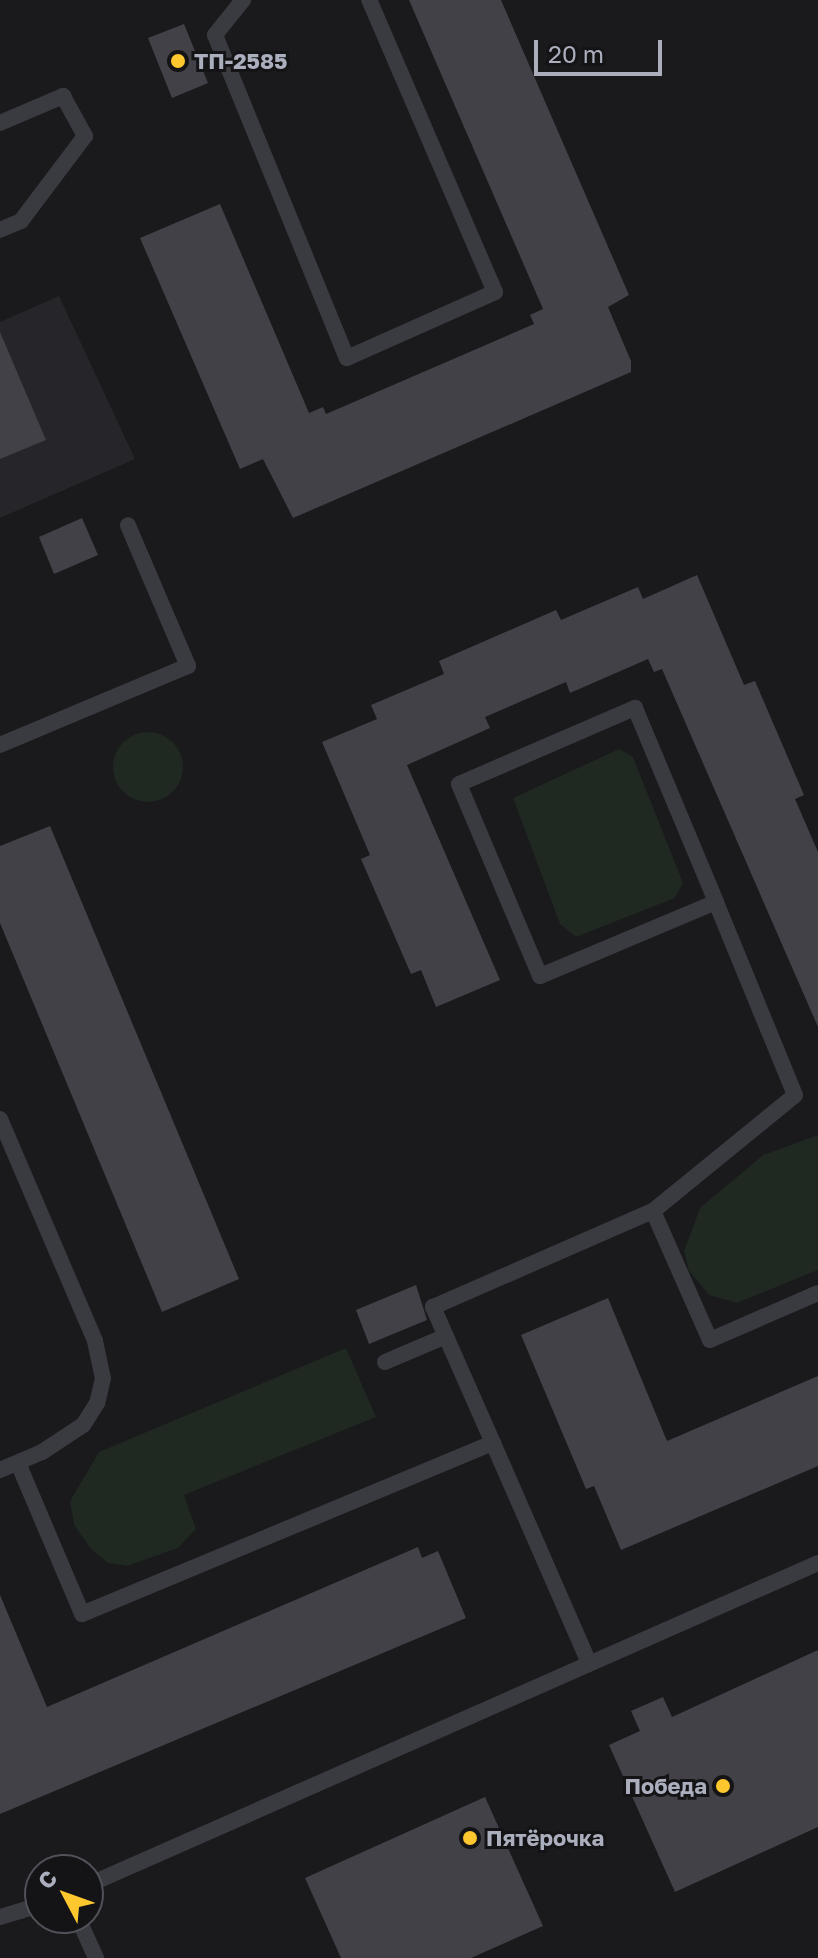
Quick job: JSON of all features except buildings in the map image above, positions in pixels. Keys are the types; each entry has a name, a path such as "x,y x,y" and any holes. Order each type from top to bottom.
{"lane":[{"path":"243,0 215,35 347,358 495,292 369,0"},
{"path":"0,123 63,96 85,136 21,221 0,230"},
{"path":"0,745 188,666 128,525"},
{"path":"589,1663 433,1307 653,1211 795,1095 716,902 635,708 459,784 540,976 716,902"},
{"path":"0,1119 95,1341 103,1378 97,1403 83,1425 18,1463 0,1470"},
{"path":"653,1211 710,1340 818,1293"},
{"path":"385,1362 446,1336"},
{"path":"18,1463 82,1614 493,1443"},
{"path":"104,1878 818,1563"},
{"path":"0,1917 24,1910"},
{"path":"85,1934 96,1958"}],"shaded area":[{"path":"59,296 135,459 0,518 0,322"},
{"path":"155,732 177,747 183,767 181,781 173,792 162,800 141,802 123,792 115,781 113,760 123,742 134,734"},
{"path":"619,749 633,757 683,883 675,898 576,937 560,924 513,798"},
{"path":"818,1135 818,1270 737,1303 709,1295 689,1271 684,1251 700,1208 763,1155"},
{"path":"346,1348 376,1417 184,1495 196,1529 178,1548 127,1566 108,1563 91,1549 74,1525 70,1501 99,1452"}],"place":[{"name":"ТП-2585","path":"178,61"},
{"name":"Победа","path":"723,1786"},
{"name":"Пятёрочка","path":"470,1838"}]}
